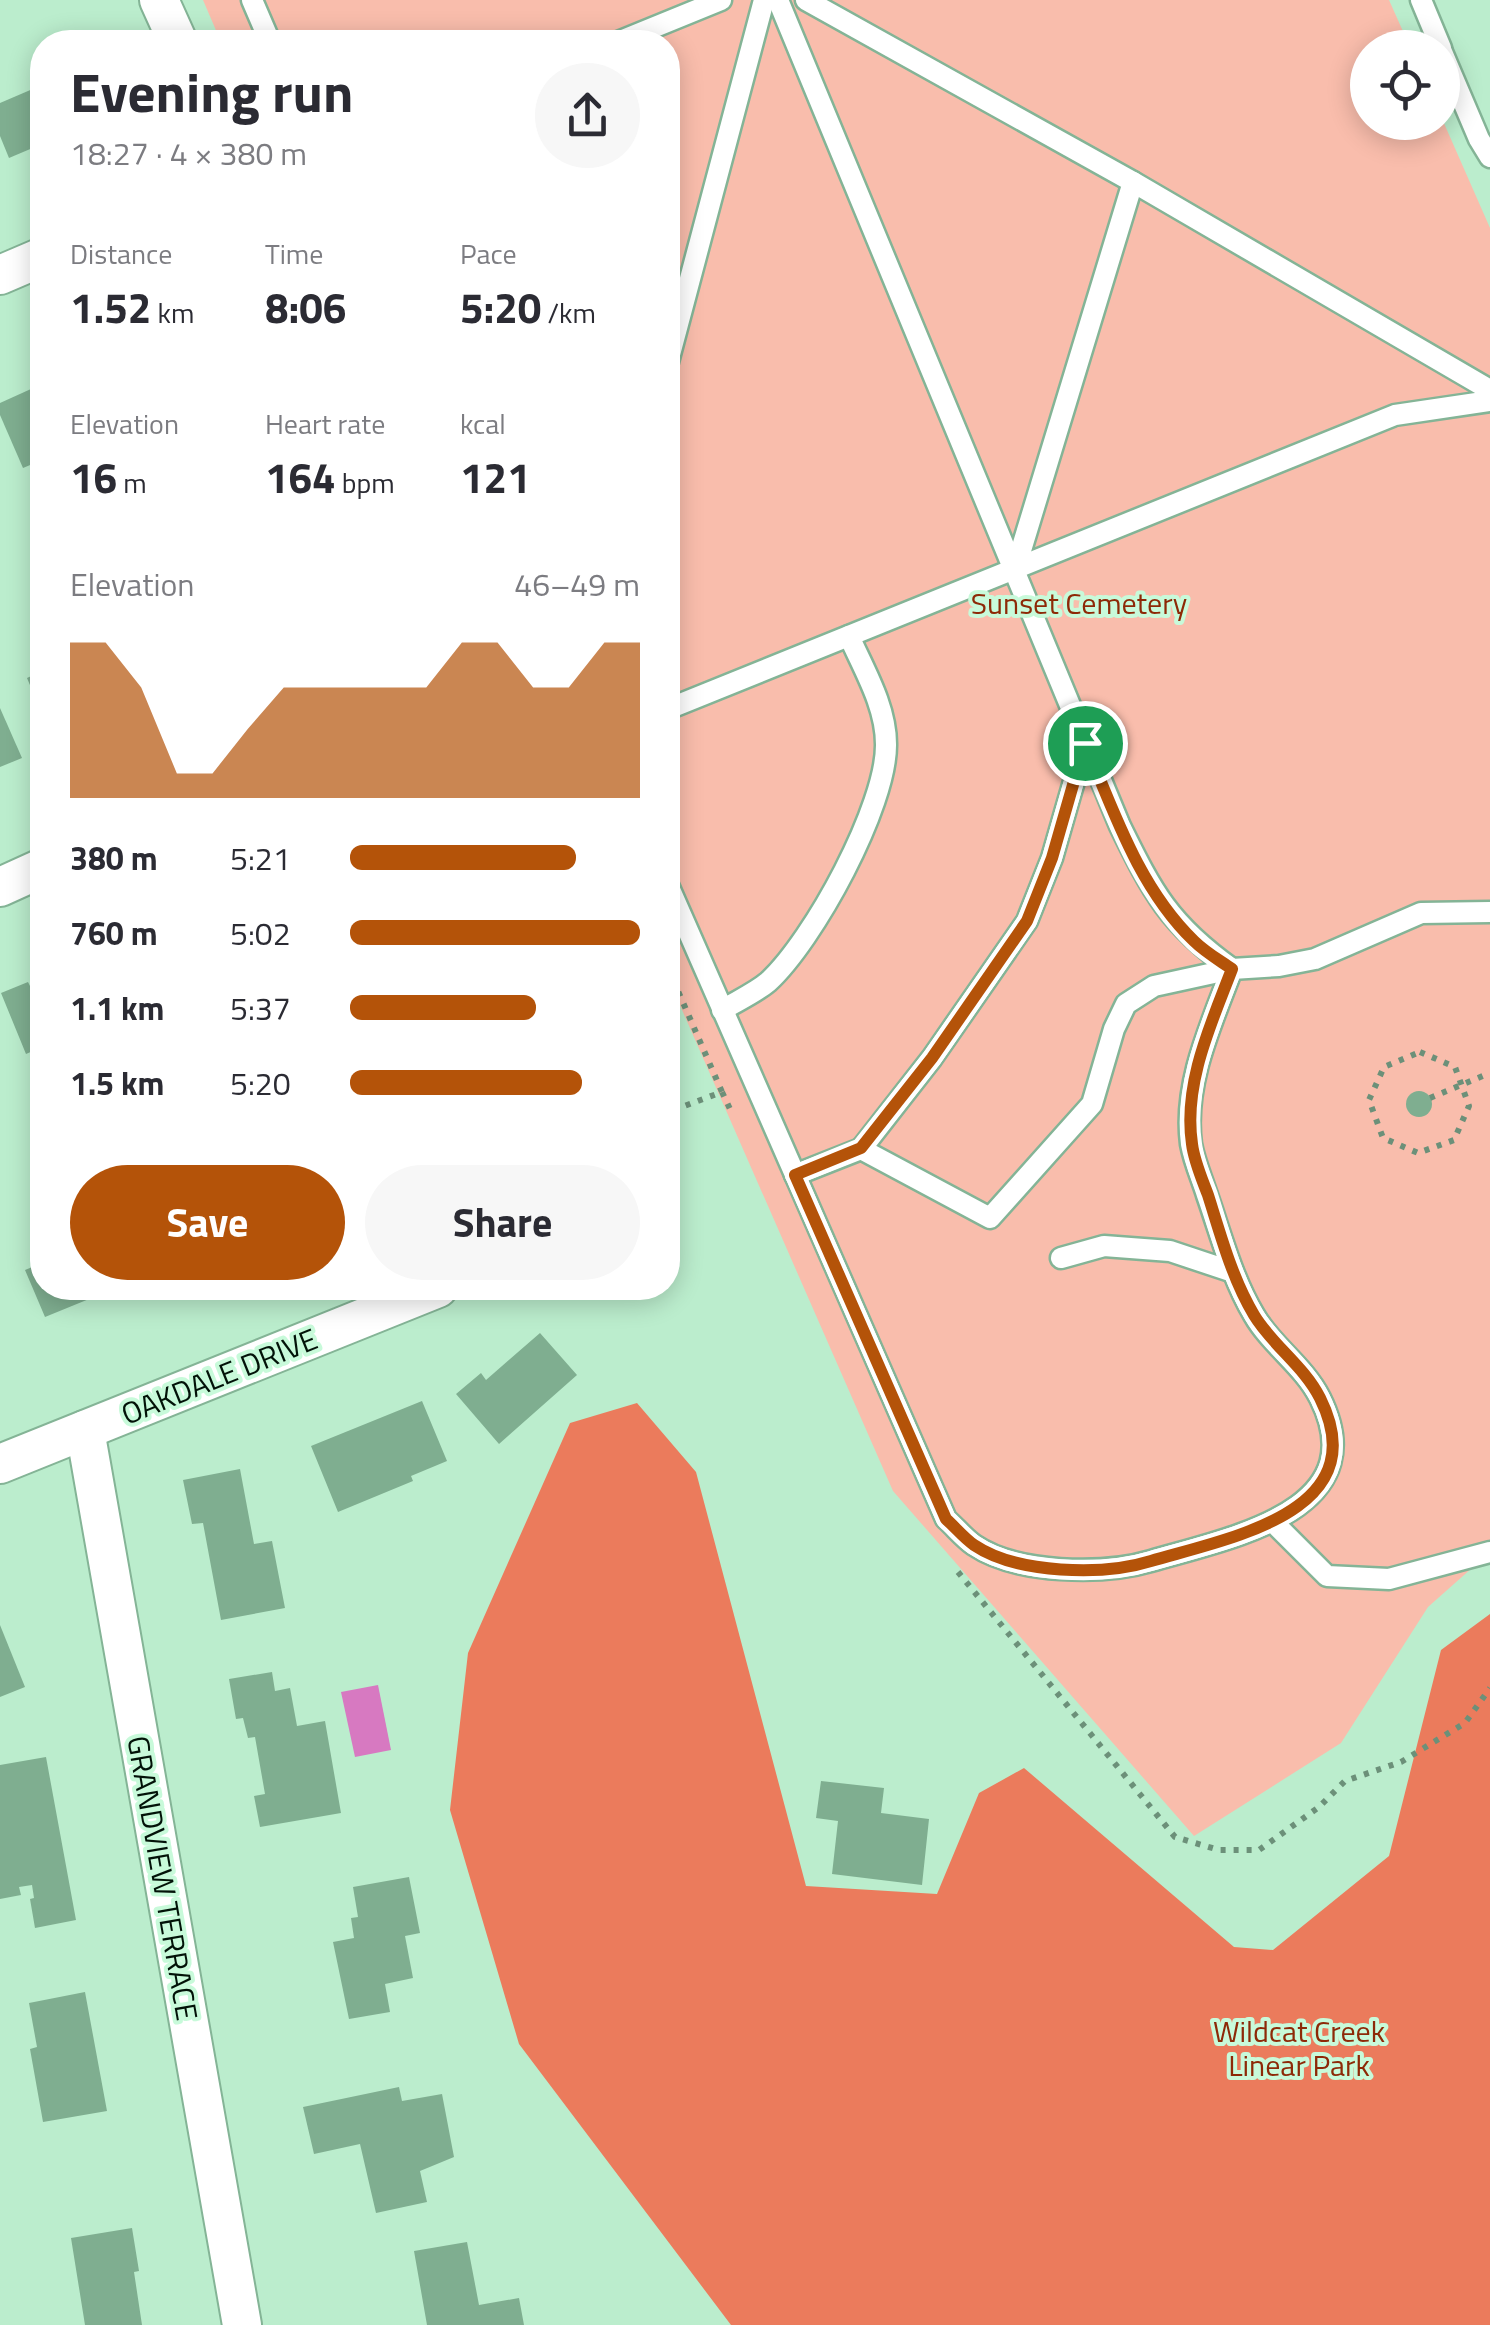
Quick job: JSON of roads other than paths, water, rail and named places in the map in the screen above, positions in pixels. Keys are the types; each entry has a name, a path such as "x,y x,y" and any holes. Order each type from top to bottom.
{"street":[{"path":"160,0 173,30"},
{"path":"0,276 30,263"},
{"path":"0,886 30,873"},
{"name":"OAKDALE DRIVE","path":"0,1464 408,1300"},
{"name":"GRANDVIEW TERRACE","path":"84,1430 242,2325"}],"lane":[{"path":"252,0 265,30"},
{"path":"647,30 720,0"},
{"path":"680,317 764,0"},
{"path":"778,0 1120,826 1155,896 1195,943 1232,969"},
{"path":"806,0 1133,182 1490,390"},
{"path":"1420,0 1433,30"},
{"path":"1460,93 1490,156"},
{"path":"1015,570 1133,182"},
{"path":"680,704 1396,415 1490,402"},
{"path":"722,1010 768,982 810,930 860,838 882,778 886,744 877,699 848,636"},
{"path":"795,1175 861,1148 932,1058 1027,921 1052,858 1085,743"},
{"path":"680,912 946,1519 975,1546 1035,1565 1090,1571 1132,1567 1274,1523 1308,1499 1332,1468 1332,1428 1319,1396 1255,1318 1233,1272 1192,1148 1194,1082 1232,969"},
{"path":"861,1148 990,1218 1092,1104 1126,1004 1154,986 1232,969 1316,959 1421,913 1490,912"},
{"path":"1061,1258 1104,1246 1170,1251 1233,1272"},
{"path":"1274,1523 1327,1576 1389,1579 1490,1552"}],"park label":[{"name":"Sunset Cemetery","path":"1079,603"},
{"name":"Wildcat Creek Linear Park","path":"1299,2048"}]}
